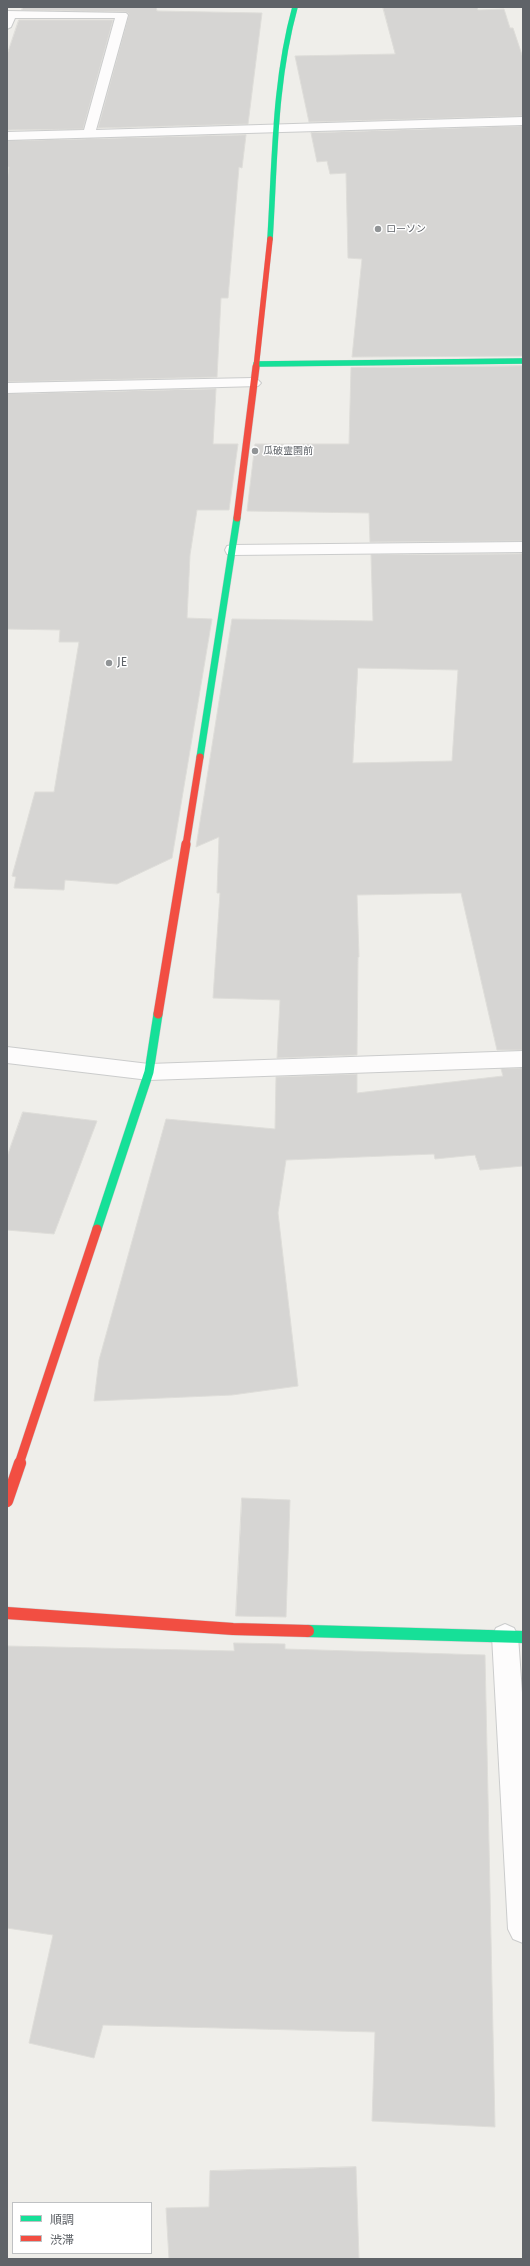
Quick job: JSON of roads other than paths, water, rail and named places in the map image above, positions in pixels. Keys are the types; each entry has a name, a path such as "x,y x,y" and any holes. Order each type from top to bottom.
{"street":[{"path":"7,1501 149,1072 233,550 253,383 263,316 271,222 274,129 286,35 295,7"},
{"path":"7,25 10,14 49,11 122,15 88,133"},
{"path":"7,136 88,133 209,132 523,121"},
{"path":"256,364 523,361"},
{"path":"7,388 253,383"},
{"path":"233,550 523,546"},
{"path":"7,1055 149,1072 523,1059"},
{"path":"7,1613 233,1629 514,1636 523,1929"}],"place":[{"name":"ローソン","path":"378,229"},
{"name":"瓜破霊園前","path":"255,451"},
{"name":"JE","path":"109,663"}]}
